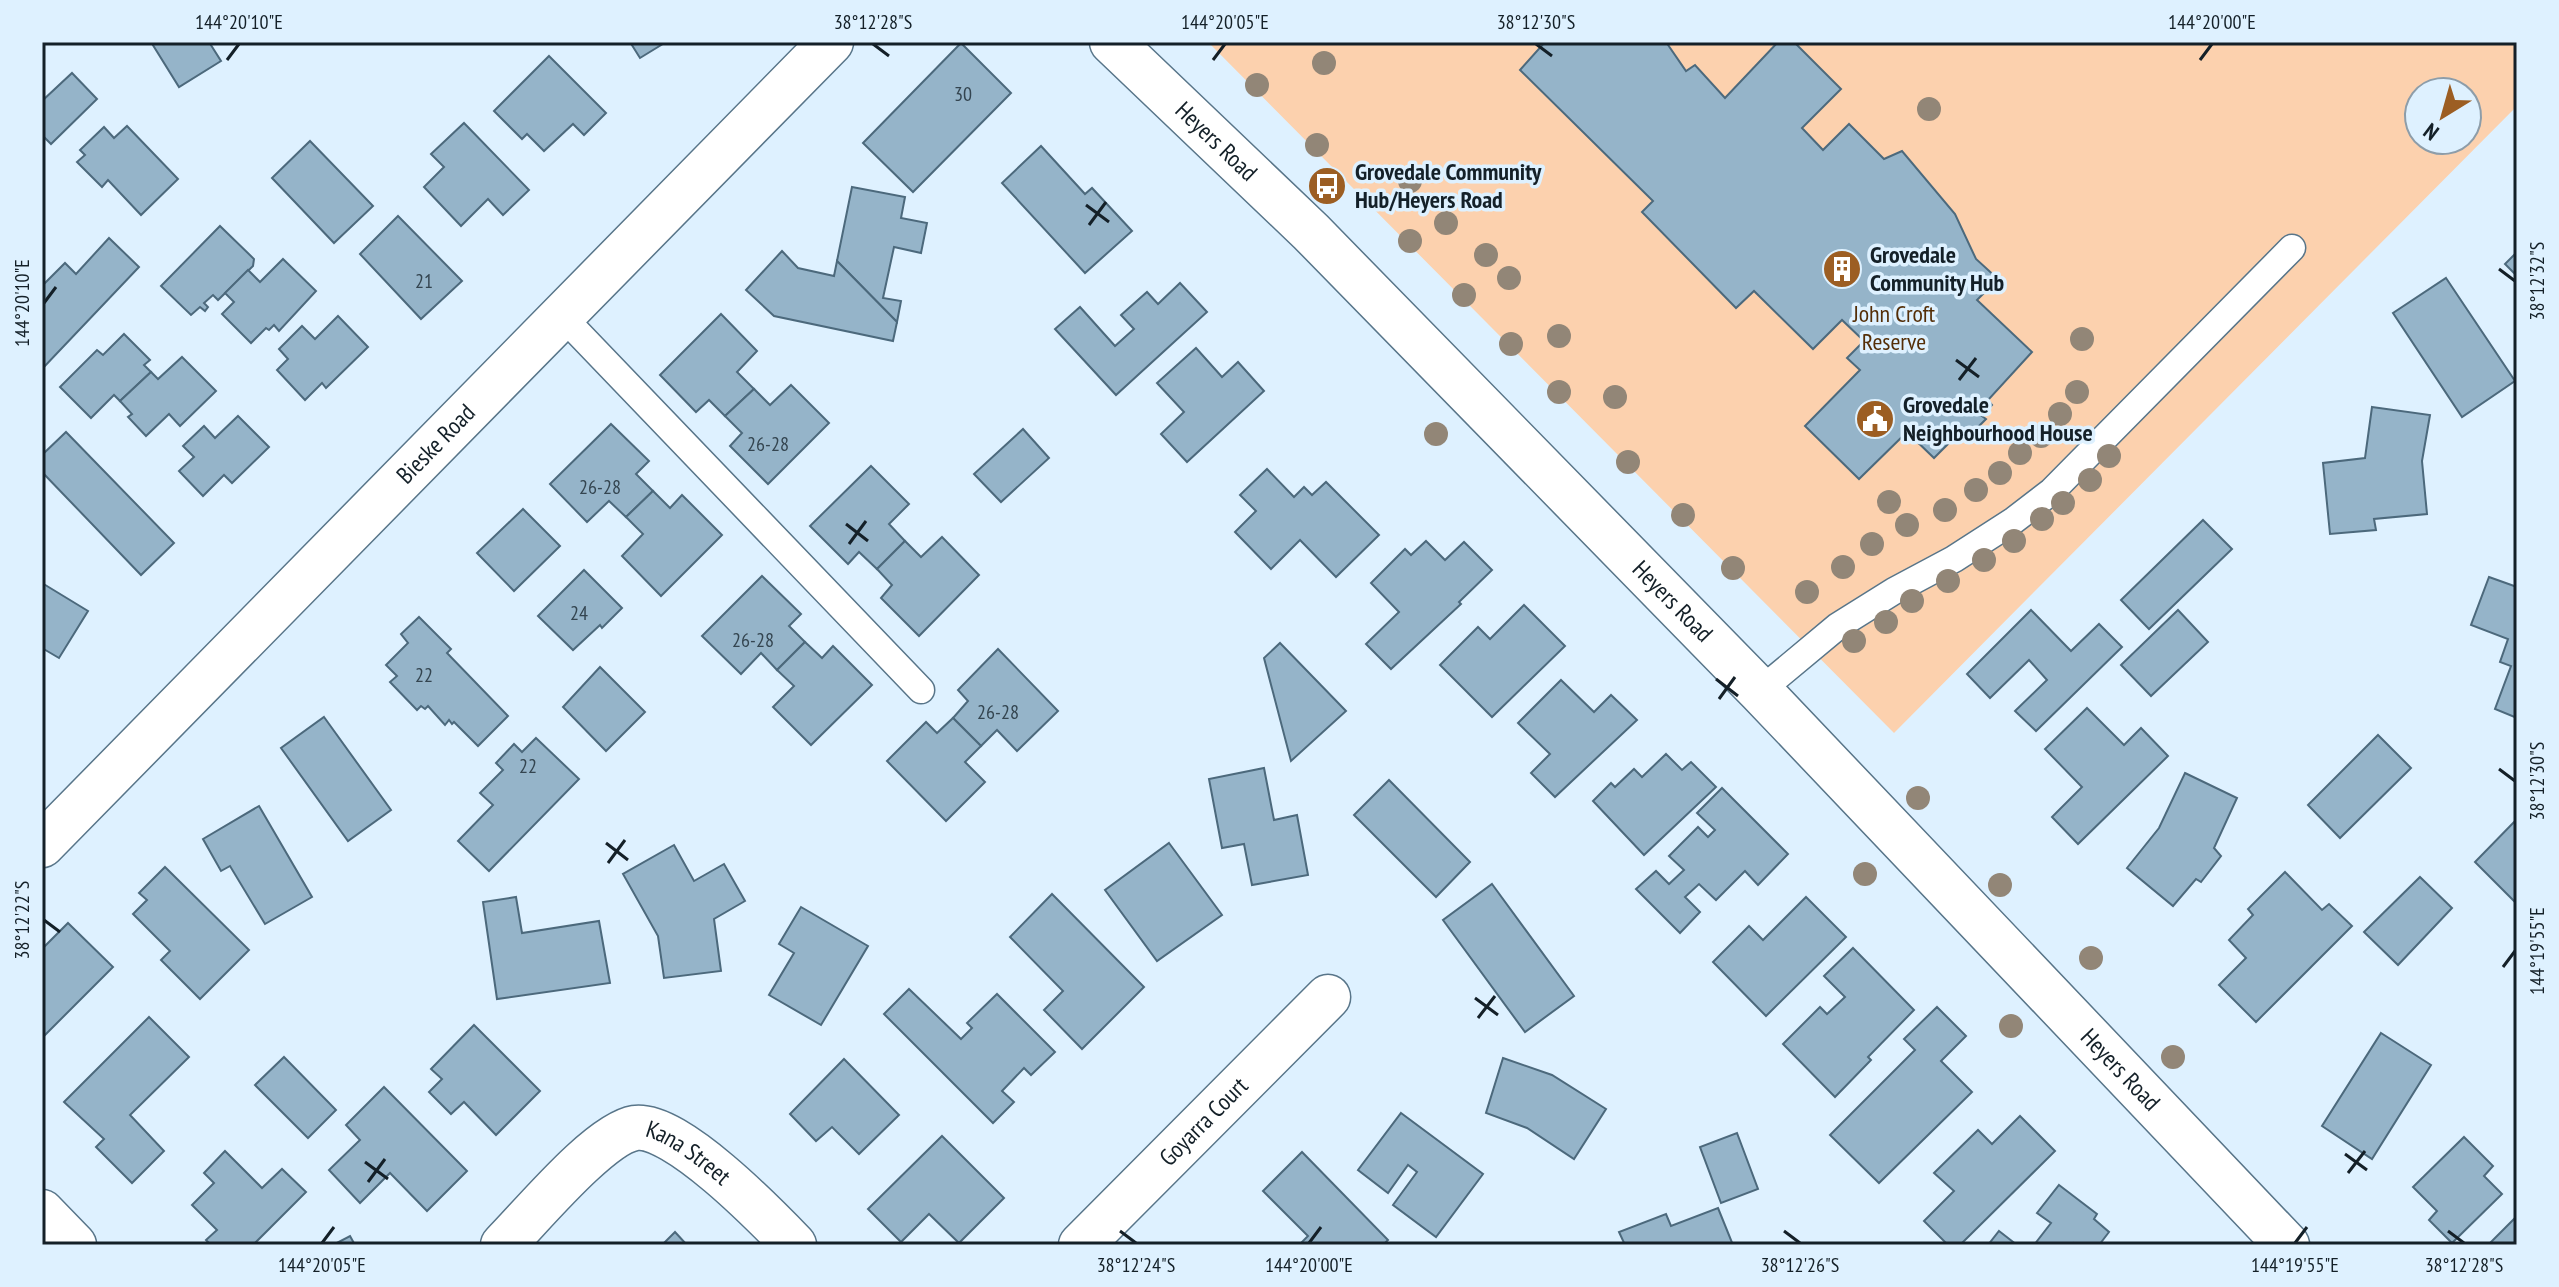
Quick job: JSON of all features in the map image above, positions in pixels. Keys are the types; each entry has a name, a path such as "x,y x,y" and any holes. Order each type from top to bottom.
{"street":[{"name":"Bieske Road","path":"42,845 831,42"},
{"name":"Heyers Road","path":"1112,42 1311,232 1760,691 2287,1245"},
{"name":"Goyarra Court","path":"1081,1245 1328,997"},
{"name":"Kana Street","path":"503,1245 600,1146 632,1128 649,1128 695,1154 762,1212 794,1245"},
{"path":"42,1212 74,1245"}],"lane":[{"path":"1760,691 1838,626 1954,559 2013,521 2052,491 2292,248"},
{"path":"562,316 921,690"}],"green space":[{"name":"John Croft Reserve","path":"1208,42 2517,42 2517,106 2483,140 2483,76 2403,76 2403,156 2467,156 1894,733"}],"building":[{"path":"151,42 209,42 221,61 179,87"},
{"path":"630,42 666,42 640,58"},
{"name":"Grovedale Community Hub","path":"1545,42 1666,42 1686,71 1695,65 1725,98 1778,42 1794,42 1841,89 1802,128 1823,150 1849,124 1884,159 1902,151 1955,214 1976,259 1998,279 1977,300 2032,352 1988,400 1992,405 1982,416 1986,419 1965,440 1959,433 1934,458 1907,432 1859,479 1805,426 1860,370 1847,358 1864,341 1842,320 1813,349 1754,291 1736,308 1642,212 1653,201 1520,70"},
{"path":"961,43 1011,93 913,192 863,143"},
{"path":"549,56 606,113 584,135 573,124 544,151 527,134 522,139 494,111"},
{"path":"72,73 97,99 51,144 42,135 42,101"},
{"path":"464,123 529,190 503,215 488,199 461,226 424,187 444,167 431,154"},
{"path":"127,126 178,179 141,215 108,180 102,187 77,162 85,155 80,150 104,127 114,138"},
{"path":"310,141 373,206 334,243 272,178"},
{"path":"1041,146 1085,194 1092,188 1132,231 1085,273 1002,183"},
{"path":"852,187 905,197 901,218 927,223 921,253 894,247 883,298 901,301 897,322 837,261"},
{"path":"398,216 462,281 421,319 360,254"},
{"path":"220,226 254,259 253,266 218,300 213,295 204,303 208,307 205,311 200,307 191,315 161,286"},
{"path":"109,238 139,267 43,368 42,286 65,263 76,274"},
{"path":"782,251 798,268 834,276 837,261 897,322 893,341 774,316 746,290"},
{"path":"2517,252 2517,276 2505,264"},
{"path":"283,259 316,291 279,331 274,325 269,330 266,328 251,343 222,314 234,302 225,293 248,270 260,282"},
{"path":"2446,278 2515,381 2462,417 2393,313"},
{"path":"1180,283 1207,312 1116,395 1055,329 1080,307 1115,346 1134,329 1121,315 1147,292 1158,304"},
{"path":"721,314 757,351 737,372 754,389 725,416 709,400 696,412 660,375"},
{"path":"338,316 368,347 326,388 322,383 305,400 277,370 288,359 279,349 302,326 315,339"},
{"path":"124,334 150,360 144,365 151,372 120,401 114,395 91,418 60,387 97,350 103,355"},
{"path":"1196,348 1222,377 1238,362 1264,391 1187,462 1161,434 1184,412 1157,383"},
{"path":"182,357 216,391 180,426 169,414 146,436 128,417 132,414 120,401 151,372 158,379"},
{"path":"791,385 829,423 768,484 730,446 742,433 725,416 754,389 770,405"},
{"path":"2372,407 2430,415 2422,461 2427,514 2374,519 2376,530 2330,534 2323,463 2365,458"},
{"path":"238,416 269,447 232,483 224,475 203,496 179,471 194,457 183,446 204,426 215,438"},
{"path":"611,424 649,461 636,474 653,491 626,517 609,501 587,522 550,484"},
{"path":"1023,429 1049,458 1001,502 974,474"},
{"path":"66,432 174,543 141,575 42,472 42,455"},
{"path":"871,466 909,504 889,524 905,541 877,569 859,552 848,564 810,526"},
{"path":"1267,469 1294,497 1304,487 1312,495 1326,482 1379,535 1336,577 1300,540 1271,569 1235,532 1256,511 1240,495"},
{"path":"653,491 670,508 682,495 722,535 661,596 622,556 643,534 626,517"},
{"path":"523,509 560,546 514,591 477,553"},
{"path":"2203,520 2232,549 2149,629 2121,600"},
{"path":"942,537 979,575 919,636 881,598 892,585 877,569 905,541 921,557"},
{"path":"1426,541 1445,560 1464,542 1492,570 1459,602 1461,604 1391,669 1366,644 1399,612 1371,583 1405,549 1411,555"},
{"path":"584,570 622,608 573,650 538,616"},
{"path":"762,576 801,614 789,626 805,642 777,670 761,653 741,674 702,636"},
{"path":"2489,577 2517,587 2517,718 2495,709 2511,666 2500,662 2508,639 2471,625"},
{"path":"42,583 88,611 59,658 42,648"},
{"path":"1524,605 1565,646 1492,717 1440,665 1478,627 1490,639"},
{"path":"2031,610 2071,651 2099,624 2122,647 2036,731 2015,711 2047,680 2029,660 1990,698 1967,674"},
{"path":"2178,610 2208,642 2151,696 2121,665"},
{"path":"419,617 451,649 447,653 508,716 478,746 454,722 452,724 449,720 445,725 428,706 417,710 390,682 397,676 386,665 408,643 401,634"},
{"path":"805,642 822,658 833,646 872,685 811,745 773,707 794,686 777,670"},
{"path":"1280,643 1346,711 1291,761 1264,658"},
{"path":"998,649 1058,711 1017,751 997,730 981,746 953,718 968,701 958,690"},
{"path":"600,667 645,712 606,751 563,707"},
{"path":"1561,680 1594,712 1611,695 1637,720 1555,797 1531,773 1550,754 1518,723"},
{"path":"2087,708 2124,745 2141,728 2168,756 2078,844 2052,817 2082,787 2045,749"},
{"path":"324,717 391,810 348,841 281,748"},
{"path":"953,718 981,746 965,762 985,782 946,821 887,761 926,722 937,733"},
{"path":"2378,735 2411,768 2340,838 2308,805"},
{"path":"536,738 579,779 489,871 458,841 493,805 480,793 503,770 496,763 514,744 522,752"},
{"path":"1666,754 1682,770 1691,762 1716,787 1644,855 1593,801 1611,783 1615,787 1634,769 1642,777"},
{"path":"1264,768 1274,820 1297,815 1308,875 1252,885 1244,844 1222,848 1209,779"},
{"path":"2185,773 2237,798 2214,848 2221,856 2201,882 2196,879 2173,906 2127,868 2159,828"},
{"path":"1389,780 1470,862 1436,897 1354,815"},
{"path":"1722,788 1788,854 1758,885 1745,871 1716,900 1699,884 1685,897 1700,912 1680,933 1636,889 1656,871 1669,884 1684,870 1669,856 1698,827 1708,837 1715,830 1697,813"},
{"path":"259,806 312,897 265,924 230,866 221,871 203,839"},
{"path":"2517,819 2517,904 2475,862"},
{"path":"1169,843 1222,915 1157,961 1105,890"},
{"path":"674,845 694,881 724,864 745,901 714,919 721,971 664,978 658,936 623,874"},
{"path":"165,867 249,950 200,999 161,960 170,951 133,914 147,900 139,893"},
{"path":"2285,872 2322,910 2329,904 2352,926 2256,1022 2219,985 2246,958 2229,940 2253,915 2248,909"},
{"path":"2420,877 2452,908 2398,965 2364,932"},
{"path":"1492,884 1574,996 1525,1032 1443,920"},
{"path":"1052,894 1144,987 1082,1049 1044,1010 1063,991 1010,937"},
{"path":"516,897 522,933 599,921 610,983 497,999 483,902"},
{"path":"1806,897 1846,937 1766,1016 1713,962 1749,926 1763,940"},
{"path":"801,907 868,946 821,1025 769,995 794,953 779,944"},
{"path":"68,923 113,967 42,1038 42,949"},
{"path":"1853,948 1914,1010 1868,1057 1871,1060 1835,1097 1783,1044 1820,1007 1827,1014 1845,997 1824,976"},
{"path":"909,989 961,1039 972,1028 967,1023 997,994 1055,1052 1031,1075 1024,1068 1002,1091 1014,1102 993,1123 884,1014"},
{"path":"1937,1007 1966,1036 1941,1061 1972,1092 1879,1183 1830,1135 1915,1050 1904,1039"},
{"path":"149,1017 189,1057 130,1115 164,1151 132,1183 96,1147 104,1139 64,1102"},
{"path":"474,1025 540,1091 496,1135 464,1102 451,1114 429,1092 442,1079 431,1069"},
{"path":"2381,1033 2431,1065 2372,1159 2322,1126"},
{"path":"284,1057 336,1110 308,1138 255,1085"},
{"path":"1503,1058 1552,1075 1606,1109 1574,1159 1527,1128 1486,1113"},
{"path":"844,1059 899,1115 859,1154 832,1127 816,1141 790,1114"},
{"path":"384,1087 467,1171 427,1211 390,1173 360,1203 329,1170 360,1140 346,1125"},
{"path":"1401,1113 1483,1174 1436,1237 1393,1205 1417,1172 1408,1165 1388,1193 1358,1170"},
{"path":"2020,1116 2055,1151 1960,1245 1948,1245 1924,1221 1954,1191 1934,1173 1978,1130 1992,1144"},
{"path":"1737,1133 1758,1189 1721,1203 1700,1147"},
{"path":"942,1136 1004,1198 959,1243 929,1214 901,1242 868,1209"},
{"path":"2464,1137 2493,1166 2484,1176 2502,1194 2452,1243 2429,1220 2437,1211 2413,1187"},
{"path":"225,1151 262,1188 282,1169 306,1192 253,1245 211,1245 206,1240 217,1230 192,1205 214,1183 204,1173"},
{"path":"1302,1152 1388,1240 1383,1245 1299,1245 1308,1236 1263,1191"},
{"path":"2059,1185 2097,1214 2094,1219 2109,1232 2099,1245 2034,1245 2051,1223 2037,1213"},
{"path":"1718,1208 1733,1245 1625,1245 1619,1232 1666,1214 1671,1226"},
{"path":"2517,1216 2517,1245 2488,1245"},
{"path":"1999,1231 2017,1245 1988,1245"},
{"path":"675,1232 687,1245 662,1245"},
{"path":"350,1236 355,1245 333,1245"}],"place":[{"name":"Grovedale Community Hub/Heyers Road","path":"1327,186"},
{"name":"Grovedale Community Hub","path":"1842,269"},
{"name":"Grovedale Neighbourhood House","path":"1875,419"}]}
